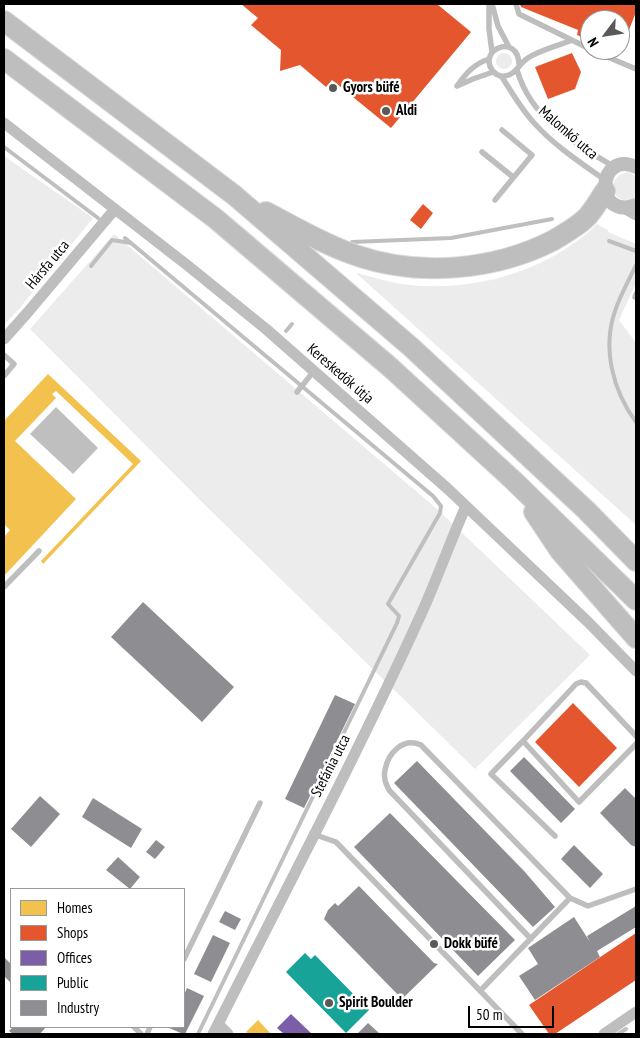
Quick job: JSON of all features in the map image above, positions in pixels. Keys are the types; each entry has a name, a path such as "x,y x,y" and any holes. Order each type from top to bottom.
{"highway":[{"path":"4,21 234,195 411,347 586,510 636,561"},
{"path":"4,59 216,219 391,368 514,481 636,600"},
{"path":"234,195 325,244 356,256 406,267 452,268 499,260 542,246 576,226 588,216 605,186"},
{"path":"514,481 560,551 636,638"}],"street":[{"name":"Kereskedők útja","path":"4,123 187,265 314,372 466,506 588,622 636,671"},
{"path":"629,164 609,172 605,186 611,202 636,215"},
{"path":"622,207 636,205"},
{"name":"Hársfa utca","path":"4,339 115,209"},
{"name":"Stefánia utca","path":"215,1029 419,620 466,506"},
{"path":"604,1034 636,1012"},
{"path":"215,1029 228,1034"}],"lane":[{"path":"491,4 498,26 508,47"},
{"path":"491,4 489,29 492,52 489,59 493,72 502,77 510,76 529,56"},
{"path":"516,4 519,14 580,44"},
{"path":"519,57 529,56 572,40"},
{"path":"492,52 500,47 508,47 515,51 519,57 518,67"},
{"path":"489,59 479,62 466,73 457,86 493,72"},
{"path":"615,60 636,69"},
{"name":"Malomkő utca","path":"518,67 526,92 550,124 567,138 629,164"},
{"name":"Malomkő utca","path":"502,77 521,108 536,125 605,186"},
{"path":"495,200 532,154 502,130"},
{"path":"482,152 513,178"},
{"path":"4,355 14,364 4,376"},
{"path":"297,392 314,372"},
{"path":"4,587 39,550"},
{"path":"555,836 491,774 576,684 581,682 586,683 636,736"},
{"path":"522,741 579,802 636,744"},
{"path":"531,939 389,790 385,781 385,771 390,757 400,745 409,742 421,745 570,898 588,906 636,889"},
{"path":"185,956 260,803"},
{"path":"313,834 336,842 522,1034"},
{"path":"480,991 570,898"}],"shaded area":[{"path":"504,53 510,55 512,61 510,67 504,69 498,67 496,61 498,55"},
{"path":"4,156 93,218 4,325"},
{"path":"628,172 636,176 636,196 630,200 624,200 619,198 613,187 614,181 619,176"},
{"path":"597,224 608,230 608,232 636,244 636,283 619,320 636,343 636,525 356,273 409,285 459,285 485,281 510,275 534,266 578,240"},
{"path":"114,234 437,509 590,655 475,769 207,507 30,329"},
{"path":"56,407 98,448 73,474 30,434"}],"building: Homes":[{"path":"48,374 141,461 43,564 41,561 133,464 56,391 52,394 56,398 15,441 76,499 4,576 4,537 10,530 4,524 4,421"},
{"path":"258,1020 271,1034 249,1034 246,1032"}],"building: Shops":[{"path":"241,4 437,4 471,32 391,128 332,80 326,87 300,65 280,71 281,50 251,25 258,18"},
{"path":"520,4 636,4 636,12 630,27 630,10 580,10 580,36 577,35 578,30 521,7"},
{"path":"572,53 581,72 575,89 548,99 535,67"},
{"path":"423,204 433,213 421,229 410,220"},
{"path":"573,703 617,748 579,787 535,742"},
{"path":"636,933 636,980 555,1034 549,1034 529,1005"}],"building: Offices":[{"path":"291,1014 312,1034 284,1034 277,1028"}],"building: Public":[{"path":"305,953 311,959 315,955 369,1010 346,1033 286,972"}],"building: Industry":[{"path":"143,602 234,687 202,722 111,637"},
{"path":"335,695 355,704 304,808 285,799"},
{"path":"524,757 575,809 561,823 510,771"},
{"path":"417,761 525,872 555,907 533,927 394,783"},
{"path":"625,788 635,798 636,796 636,847 631,845 600,813"},
{"path":"40,796 60,814 31,847 11,829"},
{"path":"93,798 142,829 131,848 82,817"},
{"path":"390,813 515,940 478,976 354,847"},
{"path":"156,840 165,847 155,859 146,852"},
{"path":"574,845 603,874 590,888 561,859"},
{"path":"118,857 140,877 129,888 106,870"},
{"path":"359,886 434,963 438,964 402,999 324,919 328,910 335,903 338,906"},
{"path":"636,906 636,927 597,951 600,957 535,1000 519,976 538,964 528,948 574,917 590,942 587,936"},
{"path":"225,911 241,919 235,930 219,922"},
{"path":"213,935 230,943 211,982 194,974"},
{"path":"4,957 10,963 10,982 4,976"},
{"path":"187,988 204,996 185,1034 183,1034 169,1028 185,1028 185,993"},
{"path":"368,1023 380,1034 357,1034"},
{"path":"12,1028 45,1028 40,1034 13,1034 9,1031"}],"waterway":[{"path":"4,147 98,218"},
{"path":"352,242 451,238 552,219"},
{"path":"125,238 433,496 441,506 440,513 388,604 399,616 397,623 198,1034"},
{"path":"91,266 112,240 131,243"},
{"path":"609,241 636,251"},
{"path":"636,265 615,311 611,325 610,340 610,355 616,383 621,397 636,422"},
{"path":"286,331 292,324"},
{"path":"618,1034 626,1029"}],"place":[{"name":"Gyors büfé","path":"333,88"},
{"name":"Aldi","path":"386,111"},
{"name":"Dokk büfé","path":"434,944"},
{"name":"Spirit Boulder","path":"329,1003"}]}
